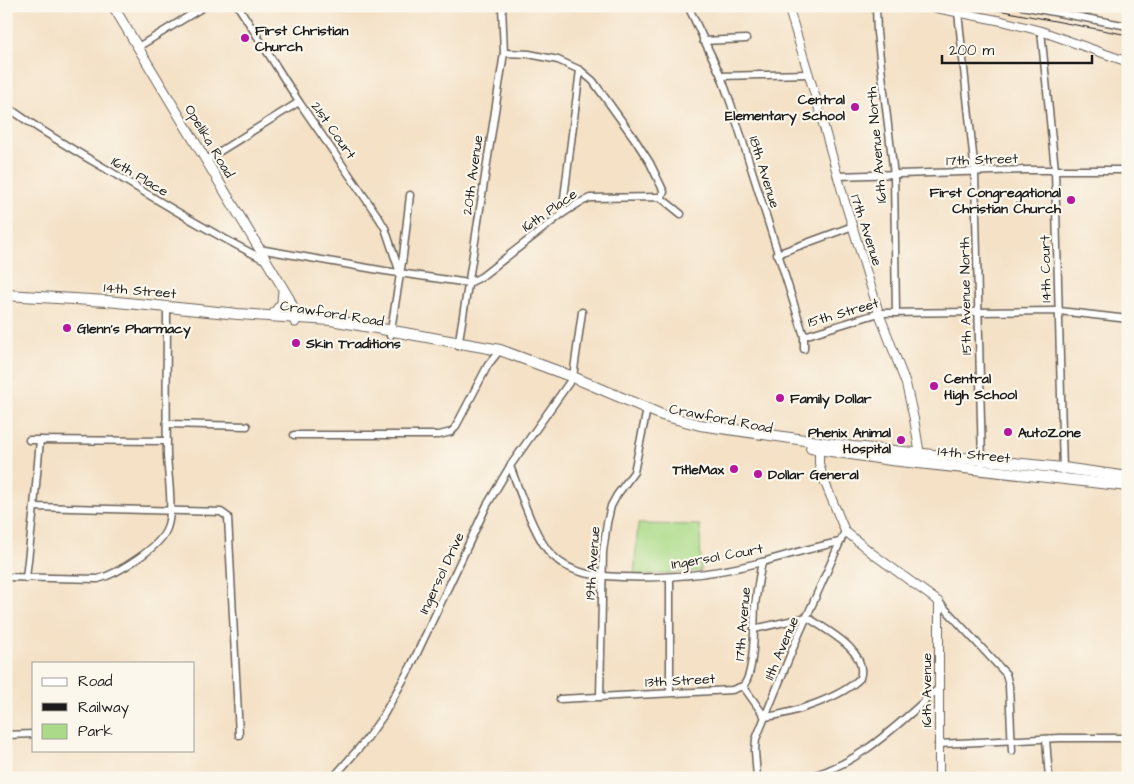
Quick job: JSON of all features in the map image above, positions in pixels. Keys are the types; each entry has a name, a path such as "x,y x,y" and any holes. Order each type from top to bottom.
{"main road":[{"name":"Opelika Road","path":"113,6 291,302 294,319"},
{"name":"Opelika Road","path":"283,290 285,301 294,319"},
{"path":"271,317 282,303 283,290"},
{"name":"14th Street","path":"6,294 167,306 271,317"},
{"path":"291,302 310,318"},
{"name":"Crawford Road","path":"271,317 276,320 310,318 497,352 571,380 680,426 709,432 819,446"},
{"name":"Crawford Road","path":"294,319 391,333"},
{"name":"14th Street","path":"819,446 1063,473 1128,477"},
{"name":"14th Street","path":"1063,473 1128,486"}],"street":[{"path":"138,47 205,6"},
{"name":"21st Court","path":"238,6 299,102 379,218 385,228 400,273"},
{"name":"20th Avenue","path":"458,344 504,53 502,6"},
{"name":"18th Avenue","path":"688,6 721,76 804,336 804,348"},
{"name":"17th Avenue","path":"788,6 837,176 880,312 906,384 914,419 917,458"},
{"name":"16th Avenue North","path":"876,6 877,32 894,175 896,312"},
{"path":"926,6 1041,31 1128,62"},
{"path":"1022,6 1128,26"},
{"name":"15th Avenue North","path":"958,12 975,173 982,464"},
{"name":"14th Court","path":"1041,31 1055,170 1063,473"},
{"path":"704,41 746,39"},
{"path":"504,53 529,54 558,60 580,70 593,81 634,138 662,185 664,192 660,197 681,214"},
{"path":"562,214 580,70"},
{"path":"721,76 808,74"},
{"path":"206,160 299,102"},
{"name":"16th Place","path":"6,106 161,203 265,260"},
{"name":"17th Street","path":"837,176 1055,170 1128,170"},
{"path":"391,333 410,195"},
{"name":"16th Place","path":"469,283 481,277 578,203 590,198 660,197"},
{"path":"777,254 853,226"},
{"path":"259,249 469,283"},
{"path":"6,577 98,579 109,576 125,568 161,538 167,528 170,511 167,441 167,306"},
{"name":"15th Street","path":"804,336 880,312 1059,311 1128,319"},
{"path":"571,380 582,312"},
{"path":"294,435 445,435 451,432 466,416 497,352"},
{"name":"Ingersol Drive","path":"333,778 366,740 398,691 487,505 510,466 571,380"},
{"name":"19th Avenue","path":"600,697 603,552 606,523 611,506 617,495 634,472 646,412"},
{"path":"167,424 247,426"},
{"path":"29,440 167,441"},
{"path":"26,578 40,440"},
{"path":"819,446 823,478 845,531 939,602 1006,674 1009,686 1012,751"},
{"name":"Ingersol Court","path":"510,466 540,539 550,554 563,566 580,572 603,576 670,578 706,574 840,542"},
{"path":"34,507 221,512 228,517 239,735"},
{"name":"11th Avenue","path":"756,778 756,739 845,531"},
{"name":"17th Avenue","path":"744,686 749,676 755,604 762,562"},
{"path":"670,578 670,692"},
{"name":"16th Avenue","path":"939,602 939,778"},
{"path":"744,686 765,717 798,710 826,699 852,685 860,678 862,673 861,662 855,652 807,617 754,629"},
{"name":"13th Street","path":"560,699 732,690 744,686"},
{"path":"804,778 862,754 886,736 938,689"},
{"path":"1128,726 1128,753"},
{"path":"6,735 32,734"},
{"path":"938,744 1012,740 1127,738"},
{"path":"1046,739 1049,778"},
{"path":"1128,773 1128,778"}],"green space":[{"path":"638,524 700,525 701,571 634,576"}],"railway":[{"path":"977,6 1128,35"}],"place":[{"name":"First Christian Church","path":"245,38"},
{"name":"Central Elementary School","path":"855,107"},
{"name":"First Congregational Christian Church","path":"1071,200"},
{"name":"Glenn's Pharmacy","path":"67,328"},
{"name":"Skin Traditions","path":"296,343"},
{"name":"Central High School","path":"934,386"},
{"name":"Family Dollar","path":"780,398"},
{"name":"AutoZone","path":"1008,432"},
{"name":"Phenix Animal Hospital","path":"901,440"},
{"name":"TitleMax","path":"734,469"},
{"name":"Dollar General","path":"758,474"}]}
